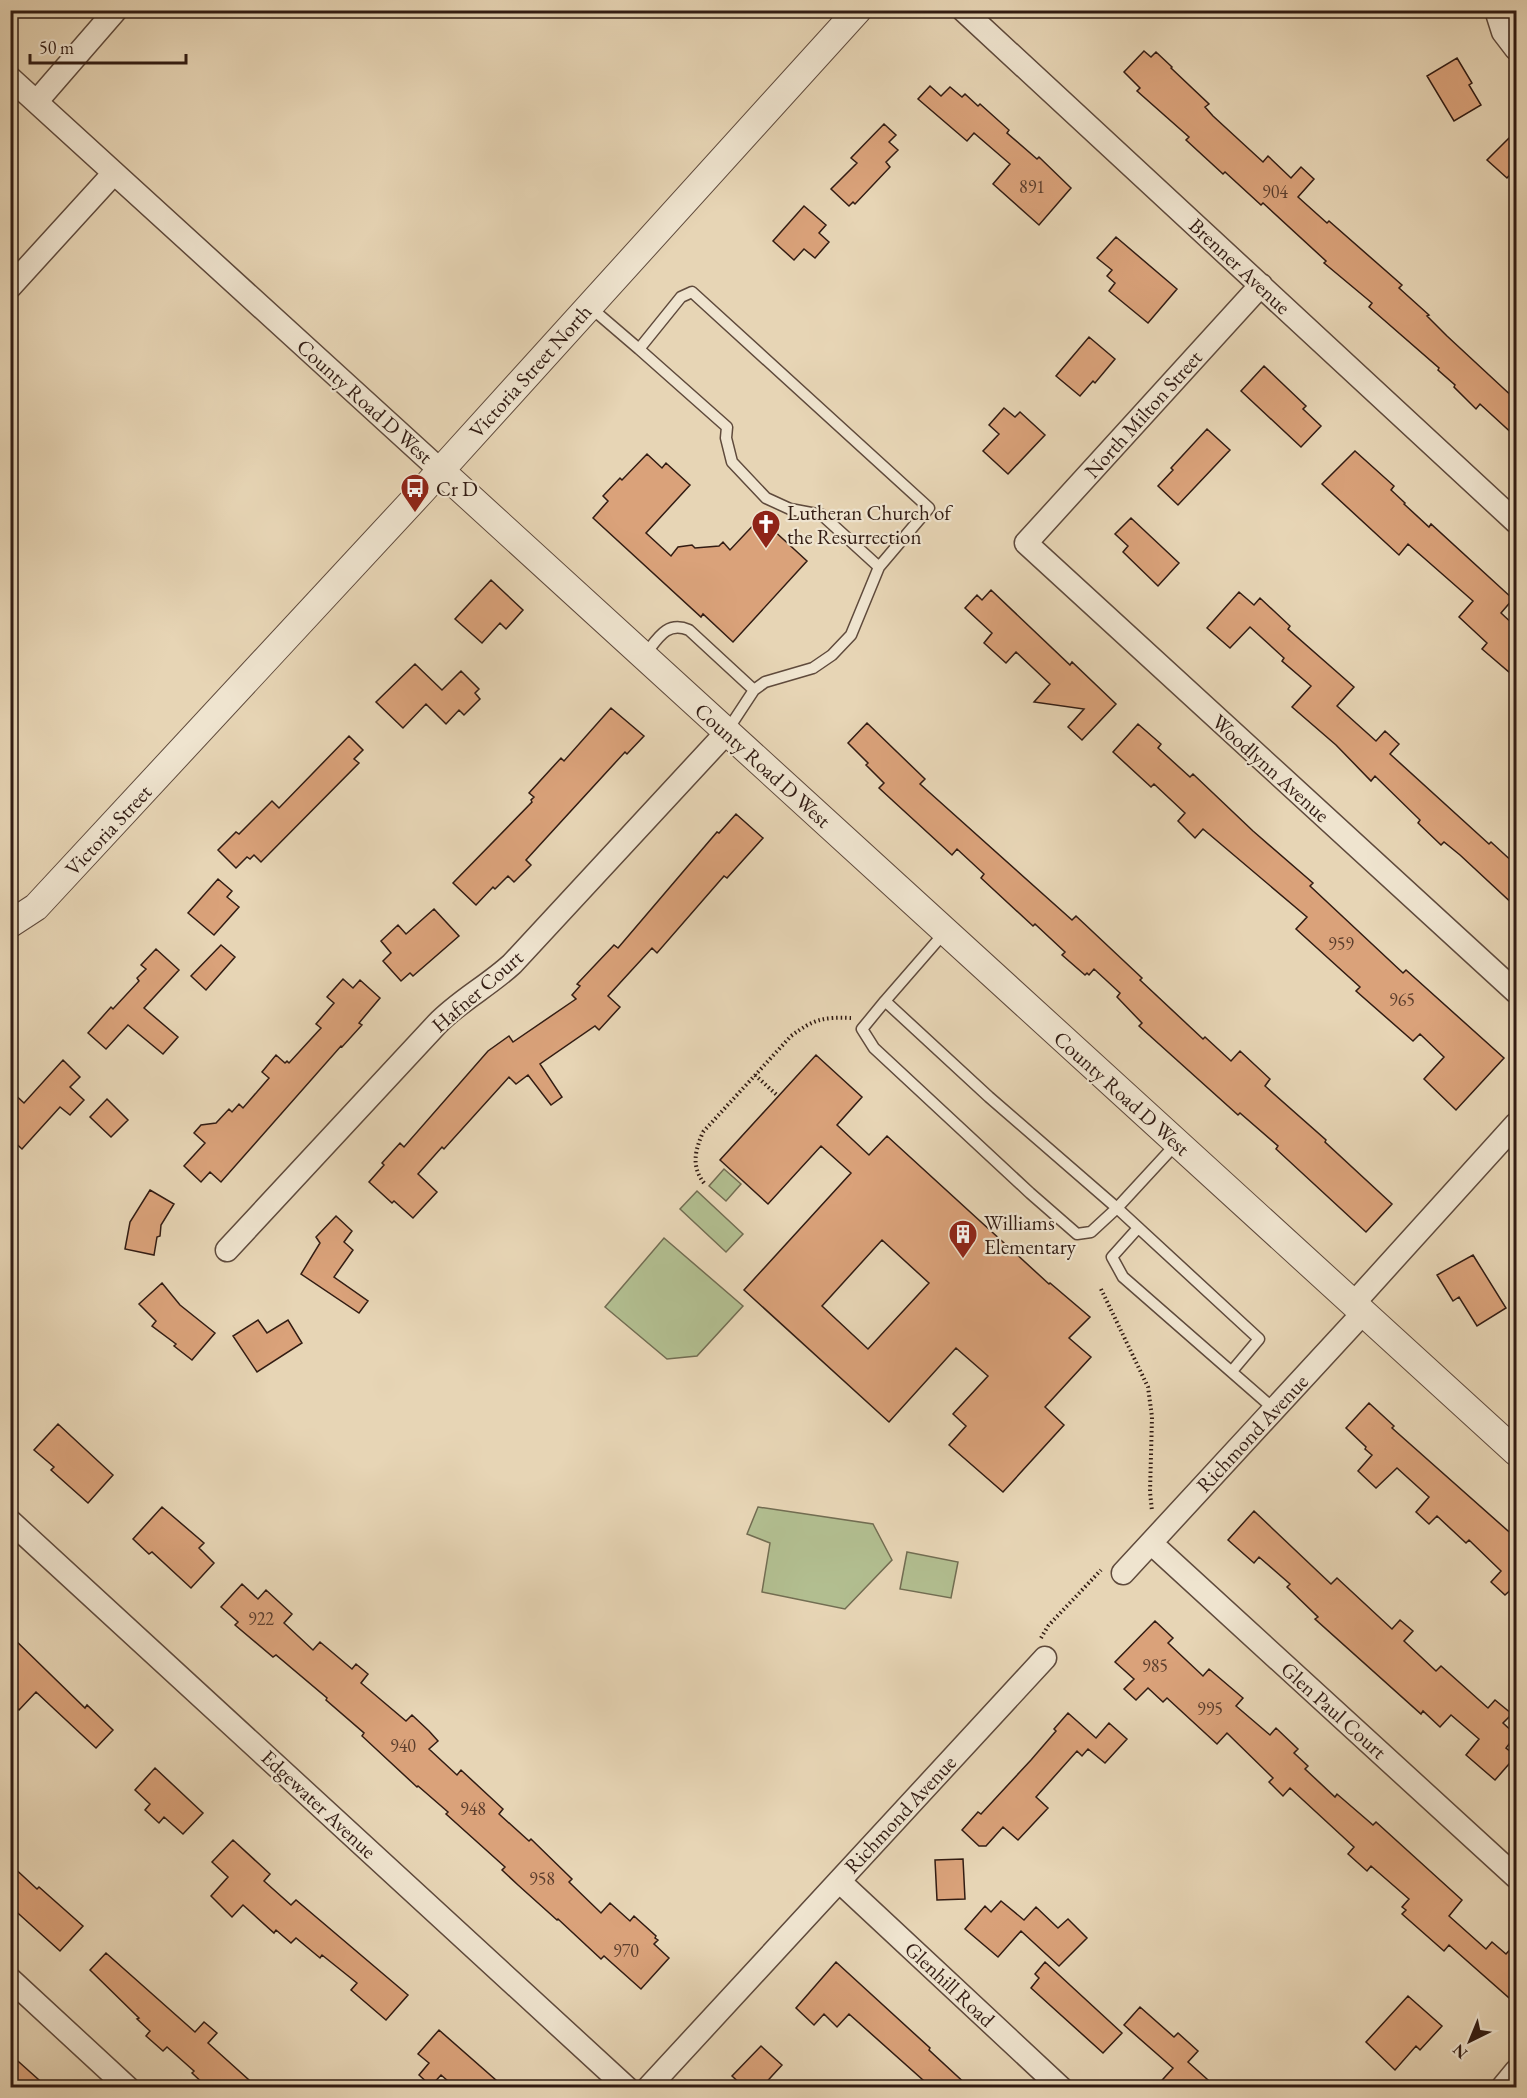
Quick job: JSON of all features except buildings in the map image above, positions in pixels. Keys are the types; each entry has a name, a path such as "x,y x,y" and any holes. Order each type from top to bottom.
{"street":[{"path":"37,101 116,10"},
{"name":"Victoria Street North","path":"200,730 858,10"},
{"name":"Brenner Avenue","path":"963,10 1516,522"},
{"path":"1496,10 1503,32 1516,49"},
{"name":"County Road D West","path":"10,78 1516,1452"},
{"path":"10,287 114,172"},
{"name":"North Milton Street","path":"1026,543 1261,285"},
{"name":"Woodlynn Avenue","path":"1026,543 1516,992"},
{"name":"Victoria Street","path":"10,924 36,907 200,730"},
{"name":"Hafner Court","path":"227,1251 436,1024 465,1000 490,984 512,964 727,732"},
{"name":"Richmond Avenue","path":"1115,1568 1156,1537 1274,1409 1516,1124"},
{"name":"Edgewater Avenue","path":"10,1521 627,2088"},
{"name":"Glen Paul Court","path":"1156,1537 1516,1876"},
{"name":"Richmond Avenue","path":"648,2088 1045,1658"},
{"name":"Glenhill Road","path":"839,1881 1061,2088"},
{"path":"10,1979 129,2088"},
{"path":"1502,2088 1516,2071"}],"lane":[{"path":"639,349 681,297 692,292 929,508 879,567 851,635 832,656 813,668 765,682 754,690 727,732"},
{"path":"589,307 728,427 726,438 732,462 766,498 790,509 822,515 879,567"},
{"path":"644,656 664,632 670,628 680,627 689,630 754,690"},
{"path":"945,932 862,1029 874,1048 1030,1193 1077,1234 1091,1232 1117,1208 1177,1143"},
{"path":"885,1001 988,1097 1117,1208 1259,1339 1232,1371"},
{"path":"1138,1228 1112,1257 1123,1276 1274,1409"}],"path":[{"path":"704,1183 697,1173 695,1161 696,1146 703,1132 791,1036 808,1023 828,1017 850,1018"},
{"path":"755,1075 778,1096"},
{"path":"1101,1289 1148,1386 1152,1418 1150,1492 1156,1537"},
{"path":"1045,1658 1040,1640 1048,1626 1115,1568"}],"green space":[{"path":"724,1169 741,1184 726,1201 709,1186"},
{"path":"697,1191 743,1234 726,1252 680,1209"},
{"path":"664,1238 743,1306 697,1356 667,1359 605,1307"},
{"path":"758,1507 873,1524 892,1560 845,1609 762,1592 770,1543 747,1534"},
{"path":"907,1552 958,1562 951,1598 900,1589"}],"place":[{"name":"Cr D","path":"415,514"},
{"name":"Lutheran Church of the Resurrection","path":"766,550"},
{"name":"Williams Elementary","path":"963,1260"}]}
